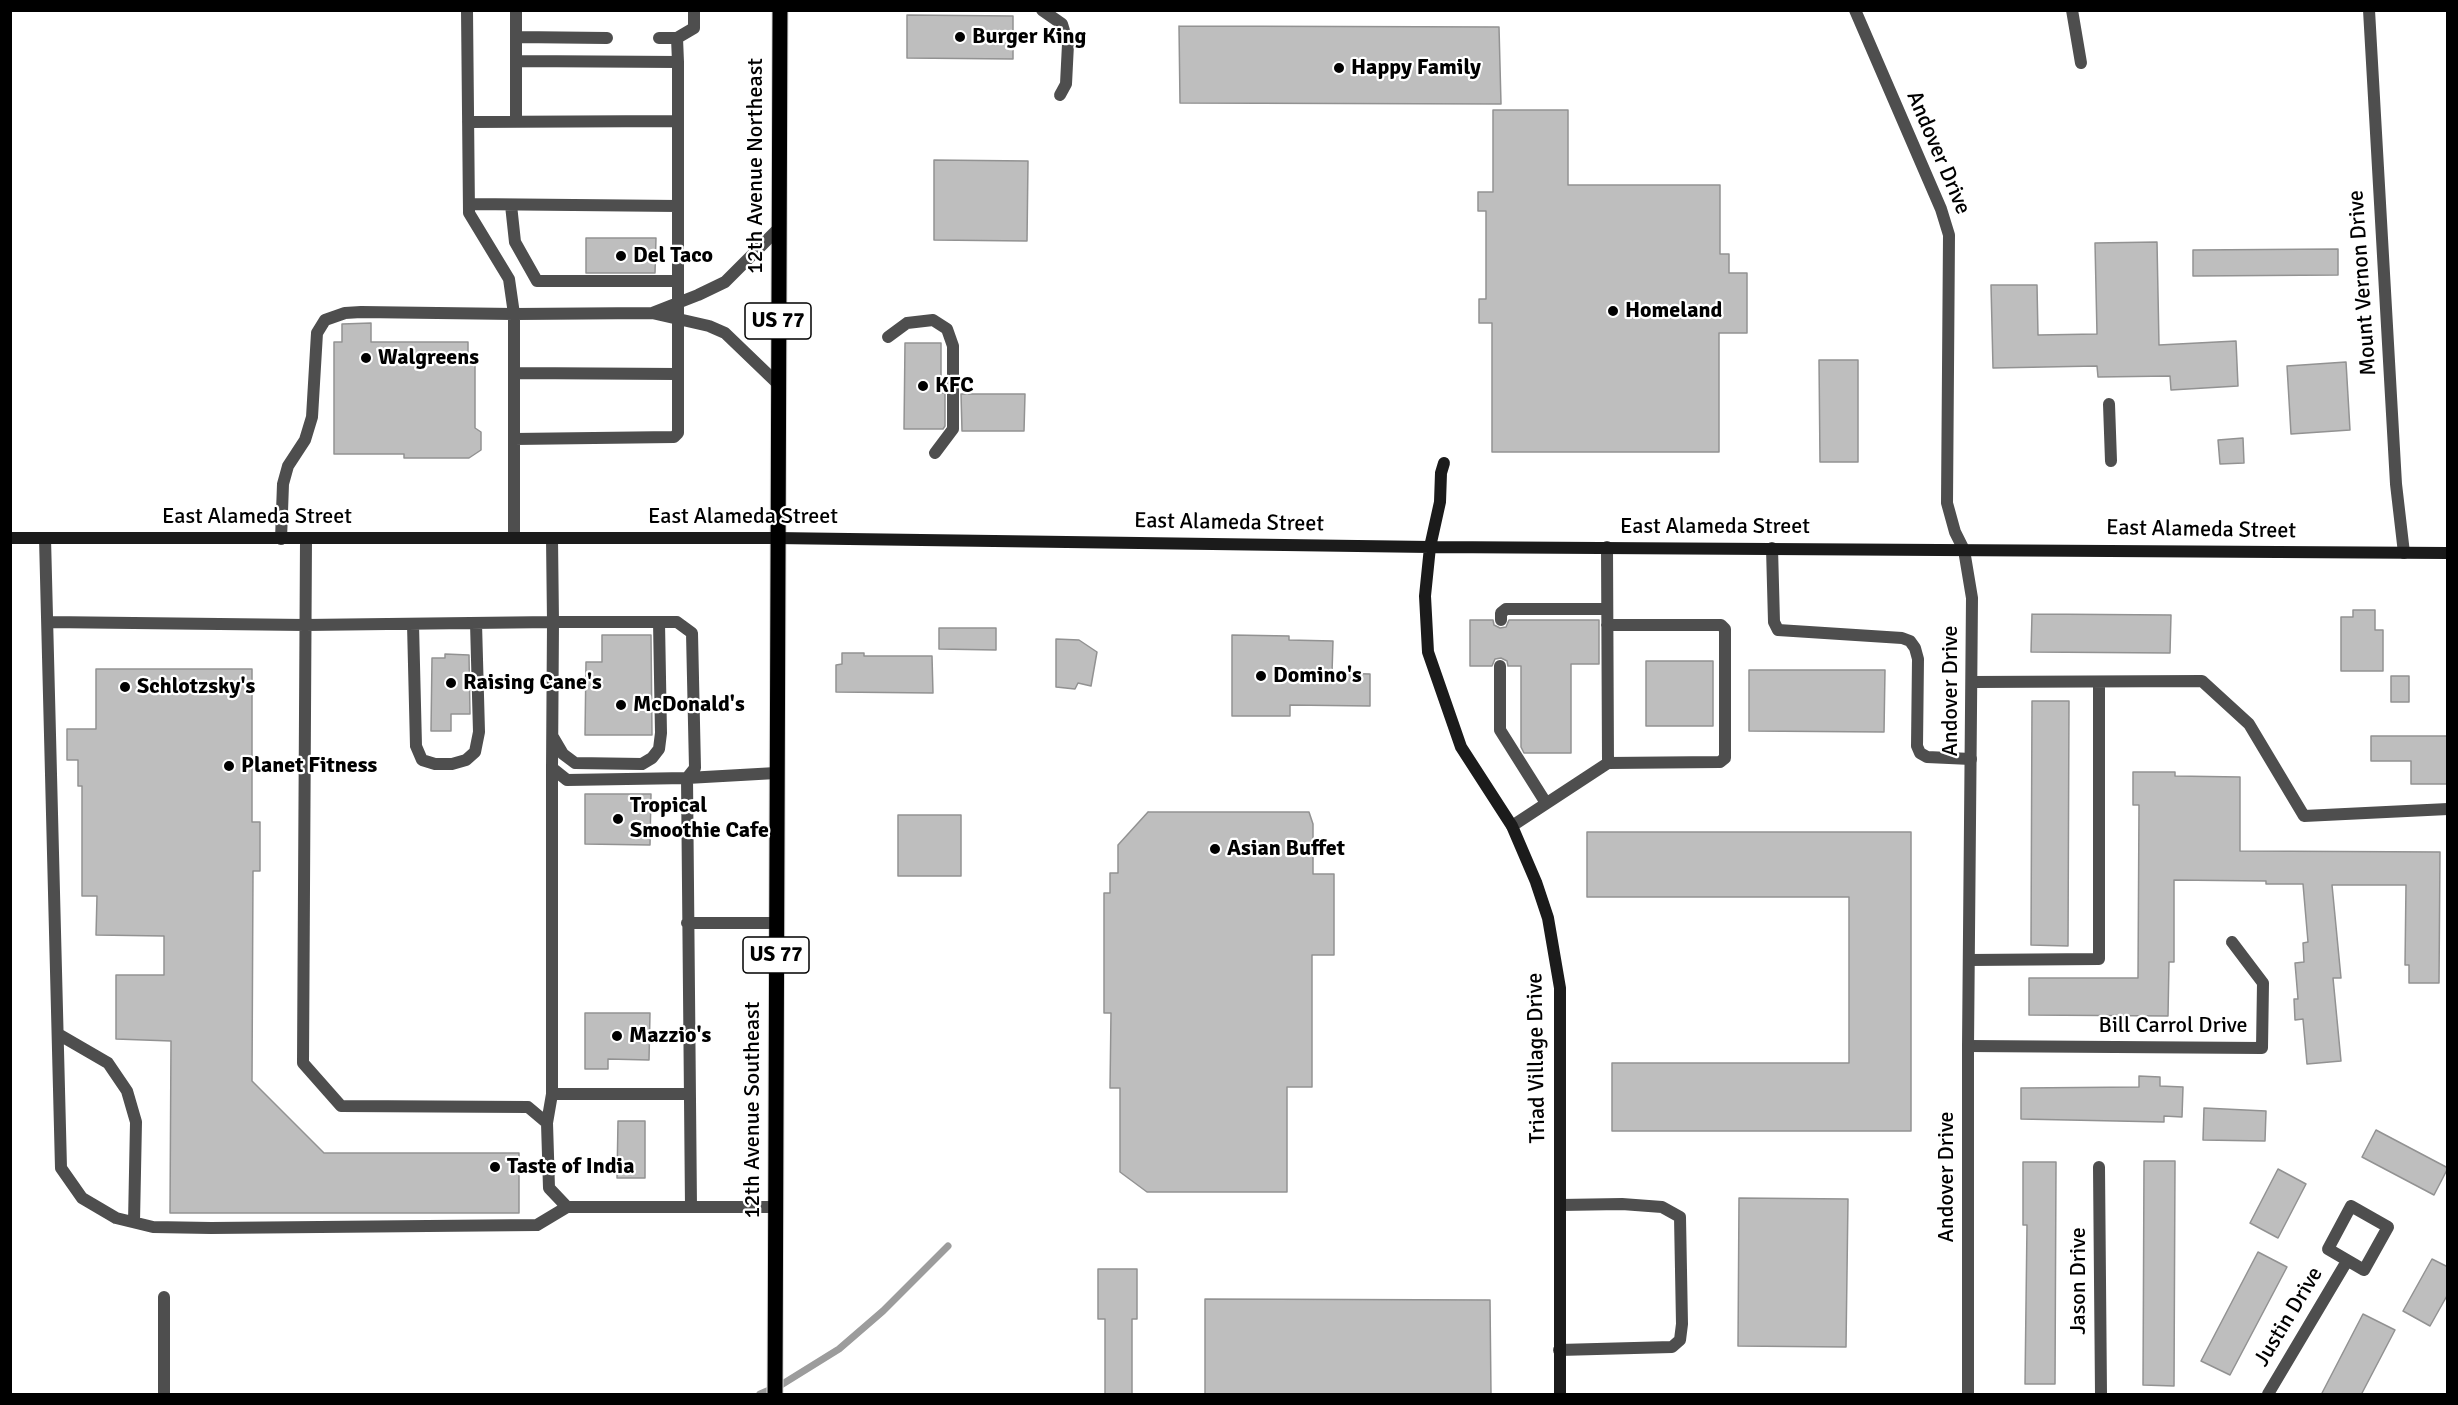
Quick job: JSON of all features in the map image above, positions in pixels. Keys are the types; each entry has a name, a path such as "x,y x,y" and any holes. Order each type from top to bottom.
{"main road":[{"name":"12th Avenue Northeast","path":"776,538 780,10"},
{"name":"12th Avenue Southeast","path":"775,1395 776,538"}],"street":[{"path":"467,10 469,213 509,279 514,314 514,538"},
{"path":"516,10 516,122"},
{"path":"658,38 677,38 694,28 694,10"},
{"path":"1042,10 1062,24 1068,44 1066,84 1060,95"},
{"name":"Andover Drive","path":"1855,10 1941,209 1948,235 1947,503 1955,532 1964,549 1972,598 1968,1395"},
{"path":"2072,10 2081,63"},
{"name":"Mount Vernon Drive","path":"2369,10 2393,427 2404,553"},
{"path":"516,37 607,38"},
{"path":"514,439 674,437 678,434 677,38"},
{"path":"516,61 678,62"},
{"path":"468,122 678,121"},
{"path":"469,204 678,206"},
{"path":"512,205 515,242 537,281 678,281"},
{"path":"652,313 725,282 778,229"},
{"path":"281,539 283,483 288,466 305,440 312,417 317,333 325,320 345,313 652,313 709,326 726,333 777,383"},
{"path":"888,337 907,323 933,320 947,329 953,346 954,429 935,453"},
{"path":"514,373 678,374"},
{"path":"2109,404 2111,461"},
{"name":"Triad Village Drive","path":"1444,463 1441,473 1440,502 1430,547 1425,596 1428,652 1461,747 1512,826 1536,882 1548,918 1560,988 1560,1395"},
{"name":"East Alameda Street","path":"10,538 776,538 1430,547 2448,553"},
{"path":"45,538 61,1168 82,1198 116,1218 153,1227 211,1228 537,1225 567,1207 776,1207"},
{"path":"552,538 552,1094 547,1123 549,1188 567,1207"},
{"path":"306,539 303,1063 341,1106 528,1107 547,1123"},
{"path":"1607,547 1608,763"},
{"path":"1772,548 1773,622 1778,630 1910,640 1916,648 1918,659 1917,746 1920,753 1927,757 1971,759"},
{"path":"1501,616 1506,609 1607,609"},
{"path":"48,622 305,625 677,622 692,633 695,768 687,778 691,1207"},
{"path":"552,736 563,754 575,763 642,764 652,758 659,749 661,733 659,622"},
{"path":"413,624 416,746 422,760 435,764 452,764 466,760 476,752 479,732 476,623"},
{"path":"1512,826 1608,763 1720,762 1725,758 1725,629 1721,625 1607,625"},
{"path":"1500,666 1500,730 1546,803"},
{"path":"1972,682 2202,681 2249,724 2304,816 2448,809"},
{"path":"1969,960 2099,959 2099,682"},
{"path":"552,768 567,780 687,778 776,773"},
{"path":"687,923 776,923"},
{"name":"Bill Carrol Drive","path":"1968,1046 2262,1047 2263,983 2232,942"},
{"path":"58,1034 108,1064 127,1091 136,1122 134,1222"},
{"path":"552,1094 690,1094"},
{"name":"Jason Drive","path":"2099,1167 2101,1395"},
{"path":"1559,1350 1672,1347 1680,1340 1682,1324 1680,1216 1662,1208 1622,1204 1560,1204"},
{"name":"Justin Drive","path":"2351,1206 2388,1227 2364,1270 2347,1261 2328,1249 2351,1206"},
{"name":"Justin Drive","path":"2268,1395 2347,1261"},
{"path":"164,1297 164,1395"}],"building":[{"name":"Burger King","path":"907,15 1013,16 1013,59 907,58"},
{"path":"1179,26 1499,27 1501,104 1180,103"},
{"name":"Homeland","path":"1493,110 1568,110 1568,185 1720,185 1720,254 1729,254 1729,273 1747,273 1747,333 1719,333 1719,452 1492,452 1492,323 1479,323 1479,299 1486,299 1486,211 1478,211 1478,192 1493,192"},
{"path":"934,160 1028,161 1027,241 934,240"},
{"name":"Del Taco","path":"586,238 656,238 655,273 586,273"},
{"path":"2157,242 2159,345 2236,341 2238,386 2171,390 2170,376 2098,377 2097,366 1993,368 1991,285 2037,285 2038,335 2097,334 2095,243"},
{"path":"2338,249 2338,275 2193,276 2193,250"},
{"name":"Walgreens","path":"371,323 371,342 468,342 468,358 475,358 475,428 481,432 481,450 469,458 404,458 404,454 334,454 334,342 342,342 342,324"},
{"name":"KFC","path":"905,343 941,343 941,393 945,393 945,426 943,429 904,429"},
{"path":"1819,360 1858,360 1858,462 1820,462"},
{"path":"2346,362 2350,430 2291,434 2287,366"},
{"path":"961,394 1025,394 1024,431 962,431"},
{"path":"2243,438 2244,463 2220,464 2218,440"},
{"path":"2353,610 2375,610 2375,630 2383,630 2383,671 2341,671 2341,617 2353,617"},
{"path":"2032,614 2171,615 2170,653 2031,652"},
{"path":"1470,620 1493,620 1494,625 1500,628 1506,627 1509,620 1599,620 1599,664 1571,664 1571,753 1524,753 1521,747 1521,666 1508,666 1507,661 1501,658 1495,659 1492,666 1470,666"},
{"path":"939,628 996,628 996,650 939,649"},
{"name":"McDonald's","path":"602,635 651,635 652,735 585,735 586,662 602,662"},
{"path":"1232,635 1289,636 1289,640 1333,641 1332,673 1370,674 1370,706 1290,705 1290,716 1232,716"},
{"path":"1056,639 1079,640 1097,652 1091,686 1078,683 1075,689 1056,687"},
{"path":"842,653 864,653 864,656 932,656 933,693 836,692 836,665 842,664"},
{"name":"Raising Cane's","path":"445,654 469,655 470,714 451,714 451,731 431,731 432,658 445,658"},
{"path":"1646,661 1713,661 1713,726 1646,726"},
{"path":"96,669 252,669 252,822 260,822 260,871 253,871 252,1081 324,1153 519,1153 519,1213 170,1213 171,1041 116,1039 116,975 164,975 164,936 96,935 97,896 82,896 82,786 78,786 78,760 67,760 67,729 96,729"},
{"path":"1749,670 1885,670 1884,732 1749,731"},
{"path":"2391,676 2409,676 2409,702 2391,702"},
{"path":"2032,701 2069,701 2068,946 2031,945"},
{"path":"2371,736 2448,736 2448,784 2411,784 2411,761 2371,761"},
{"path":"2133,772 2175,772 2175,776 2240,777 2240,851 2440,852 2439,983 2409,983 2409,965 2405,965 2406,885 2332,885 2341,978 2333,978 2341,1061 2307,1064 2303,1019 2295,1020 2294,999 2298,999 2295,963 2304,962 2303,943 2308,942 2303,884 2266,884 2266,881 2174,880 2174,962 2169,962 2168,1016 2029,1015 2029,978 2138,978 2139,805 2133,805"},
{"name":"Tropical Smoothie Cafe","path":"585,794 651,794 650,845 585,844"},
{"path":"1148,812 1309,812 1313,824 1313,874 1334,874 1334,955 1312,955 1312,1087 1287,1087 1287,1192 1147,1192 1120,1172 1120,1088 1110,1088 1111,1013 1104,1013 1104,893 1110,893 1110,873 1118,873 1118,845"},
{"path":"898,815 961,815 961,876 898,876"},
{"path":"1587,832 1911,832 1911,1131 1612,1131 1612,1063 1849,1063 1849,897 1587,897"},
{"name":"Mazzio's","path":"585,1013 650,1013 649,1060 608,1059 608,1069 585,1069"},
{"path":"2139,1076 2160,1077 2160,1086 2183,1087 2182,1117 2164,1116 2164,1122 2021,1119 2021,1088 2139,1087"},
{"path":"2204,1108 2266,1111 2265,1141 2203,1140"},
{"path":"618,1121 645,1121 645,1178 617,1178"},
{"path":"2376,1130 2448,1168 2434,1195 2362,1157"},
{"path":"2144,1161 2175,1161 2174,1386 2143,1385"},
{"path":"2023,1162 2056,1162 2055,1384 2025,1384 2027,1225 2023,1225"},
{"path":"2278,1169 2306,1184 2278,1238 2250,1223"},
{"path":"1739,1198 1848,1199 1846,1347 1738,1346"},
{"path":"2258,1252 2287,1267 2230,1375 2201,1361"},
{"path":"2432,1259 2448,1267 2448,1294 2430,1326 2403,1311"},
{"path":"1098,1269 1137,1269 1137,1319 1132,1319 1132,1395 1105,1395 1105,1319 1098,1319"},
{"path":"1205,1299 1490,1300 1491,1395 1205,1395"},
{"path":"2363,1314 2395,1330 2361,1395 2321,1395"}],"waterway":[{"path":"760,1394 781,1385 839,1349 883,1311 948,1246"}],"place":[{"name":"Burger King","path":"960,37"},
{"name":"Happy Family","path":"1339,68"},
{"name":"Del Taco","path":"621,256"},
{"name":"Homeland","path":"1613,311"},
{"name":"Walgreens","path":"366,358"},
{"name":"KFC","path":"923,386"},
{"name":"Domino's","path":"1261,676"},
{"name":"Raising Cane's","path":"451,683"},
{"name":"Schlotzsky's","path":"125,687"},
{"name":"McDonald's","path":"621,705"},
{"name":"Planet Fitness","path":"229,766"},
{"name":"Tropical Smoothie Cafe","path":"618,819"},
{"name":"Asian Buffet","path":"1215,849"},
{"name":"Mazzio's","path":"617,1036"},
{"name":"Taste of India","path":"495,1167"}]}
